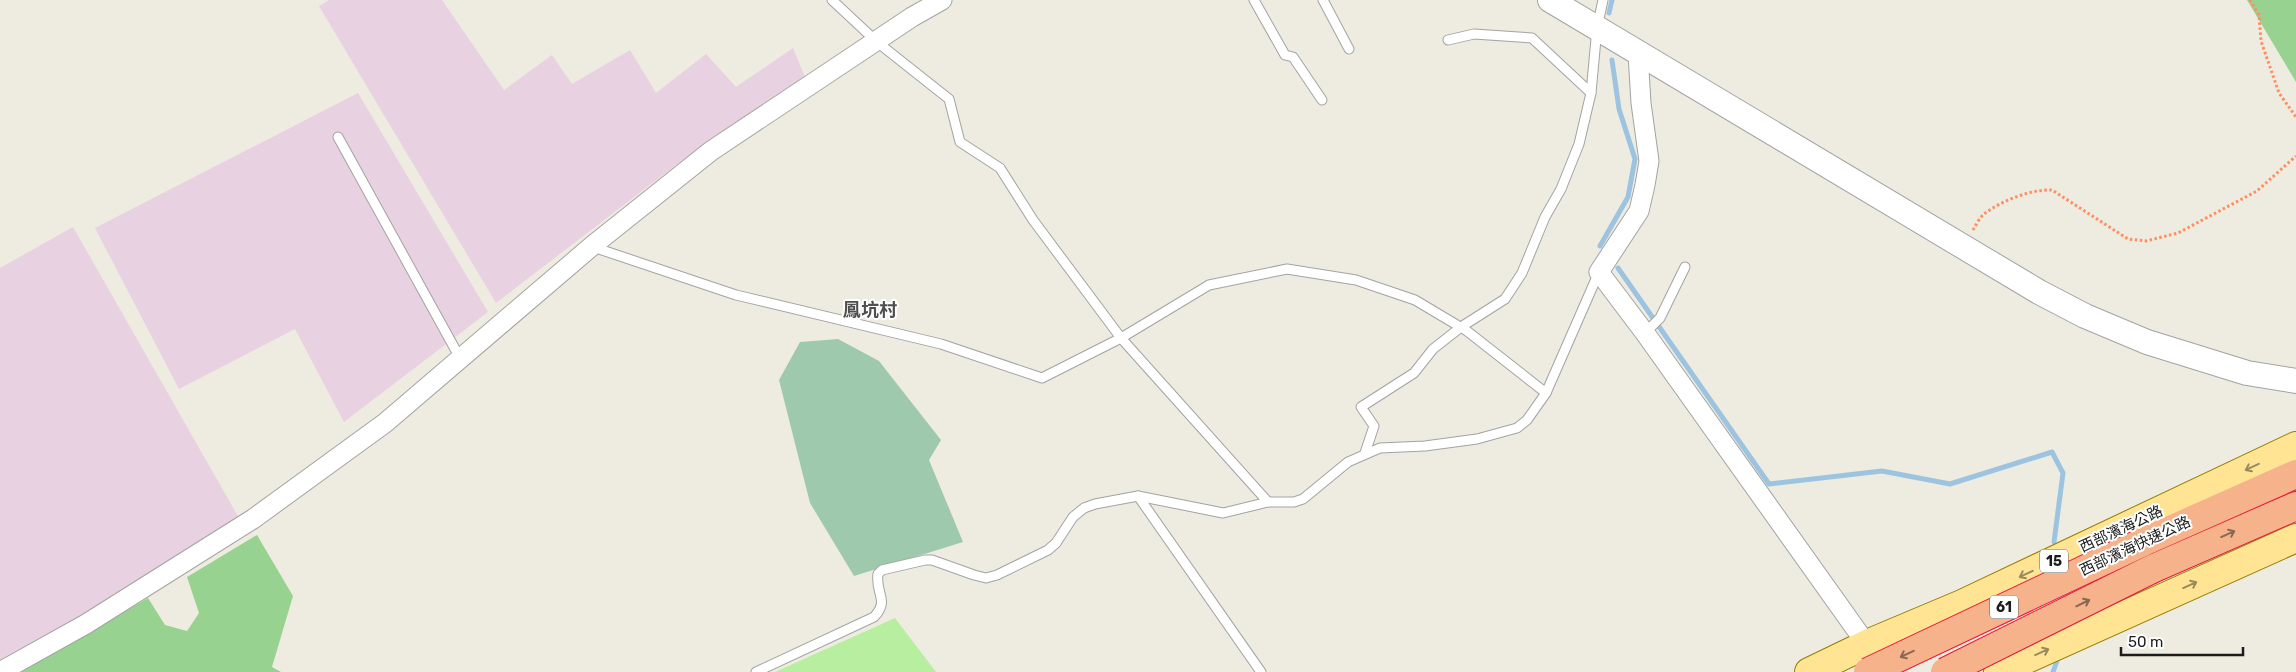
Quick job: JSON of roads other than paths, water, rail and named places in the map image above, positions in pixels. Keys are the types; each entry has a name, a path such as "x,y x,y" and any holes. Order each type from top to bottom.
{"highway":[{"name":"西部濱海快速公路","path":"1868,672 2140,543 2296,474"},
{"name":"西部濱海快速公路","path":"1945,672 2152,569 2296,506"}],"main road":[{"name":"西部濱海公路","path":"1809,672 1867,644 1962,604 2296,446"},
{"path":"1962,604 1942,627 1938,642 1949,664 1967,670 2001,670 2296,538"}],"street":[{"path":"0,672 86,624 253,519 385,423 592,246 711,151 912,17 942,0"},
{"path":"1550,0 1963,248 2038,292 2084,316 2147,342 2247,373 2296,381"},
{"path":"1638,54 1641,103 1649,161 1646,186 1639,211 1599,272 1645,333 1867,644 1874,672"}],"lane":[{"path":"832,0 877,42 949,99 960,142 1000,168 1034,220 1121,338 1268,502"},
{"path":"1254,0 1285,55 1293,57 1322,100"},
{"path":"1323,0 1349,49"},
{"path":"1365,453 1374,426 1361,407 1414,374 1434,349 1461,327 1505,299 1522,273 1545,217 1561,189 1579,144 1591,94 1597,28 1603,0"},
{"path":"1448,40 1474,34 1532,38 1591,94"},
{"path":"338,137 460,358"},
{"path":"592,246 736,296 941,344 1042,378 1121,338 1209,285 1287,269 1356,280 1415,300 1461,327 1546,393"},
{"path":"1645,333 1660,318 1685,267"},
{"path":"756,672 874,617 882,607 883,600 876,585 878,574 882,570 925,560 943,563 986,578 997,575 1048,550 1056,543 1072,517 1084,508 1095,504 1138,496 1223,513 1268,502 1303,499 1348,462 1380,448 1425,446 1477,439 1517,428 1526,420 1546,393 1599,272"},
{"path":"1138,496 1261,672"}],"waterway":[{"path":"1609,13 1612,0"},
{"path":"1600,246 1628,197 1635,159 1619,109 1612,60"},
{"path":"1618,268 1769,484 1882,471 1950,484 2052,452 2063,473 2054,542"},
{"path":"2053,672 2058,658"}],"district":[{"name":"鳳坑村","path":"870,310"}]}
